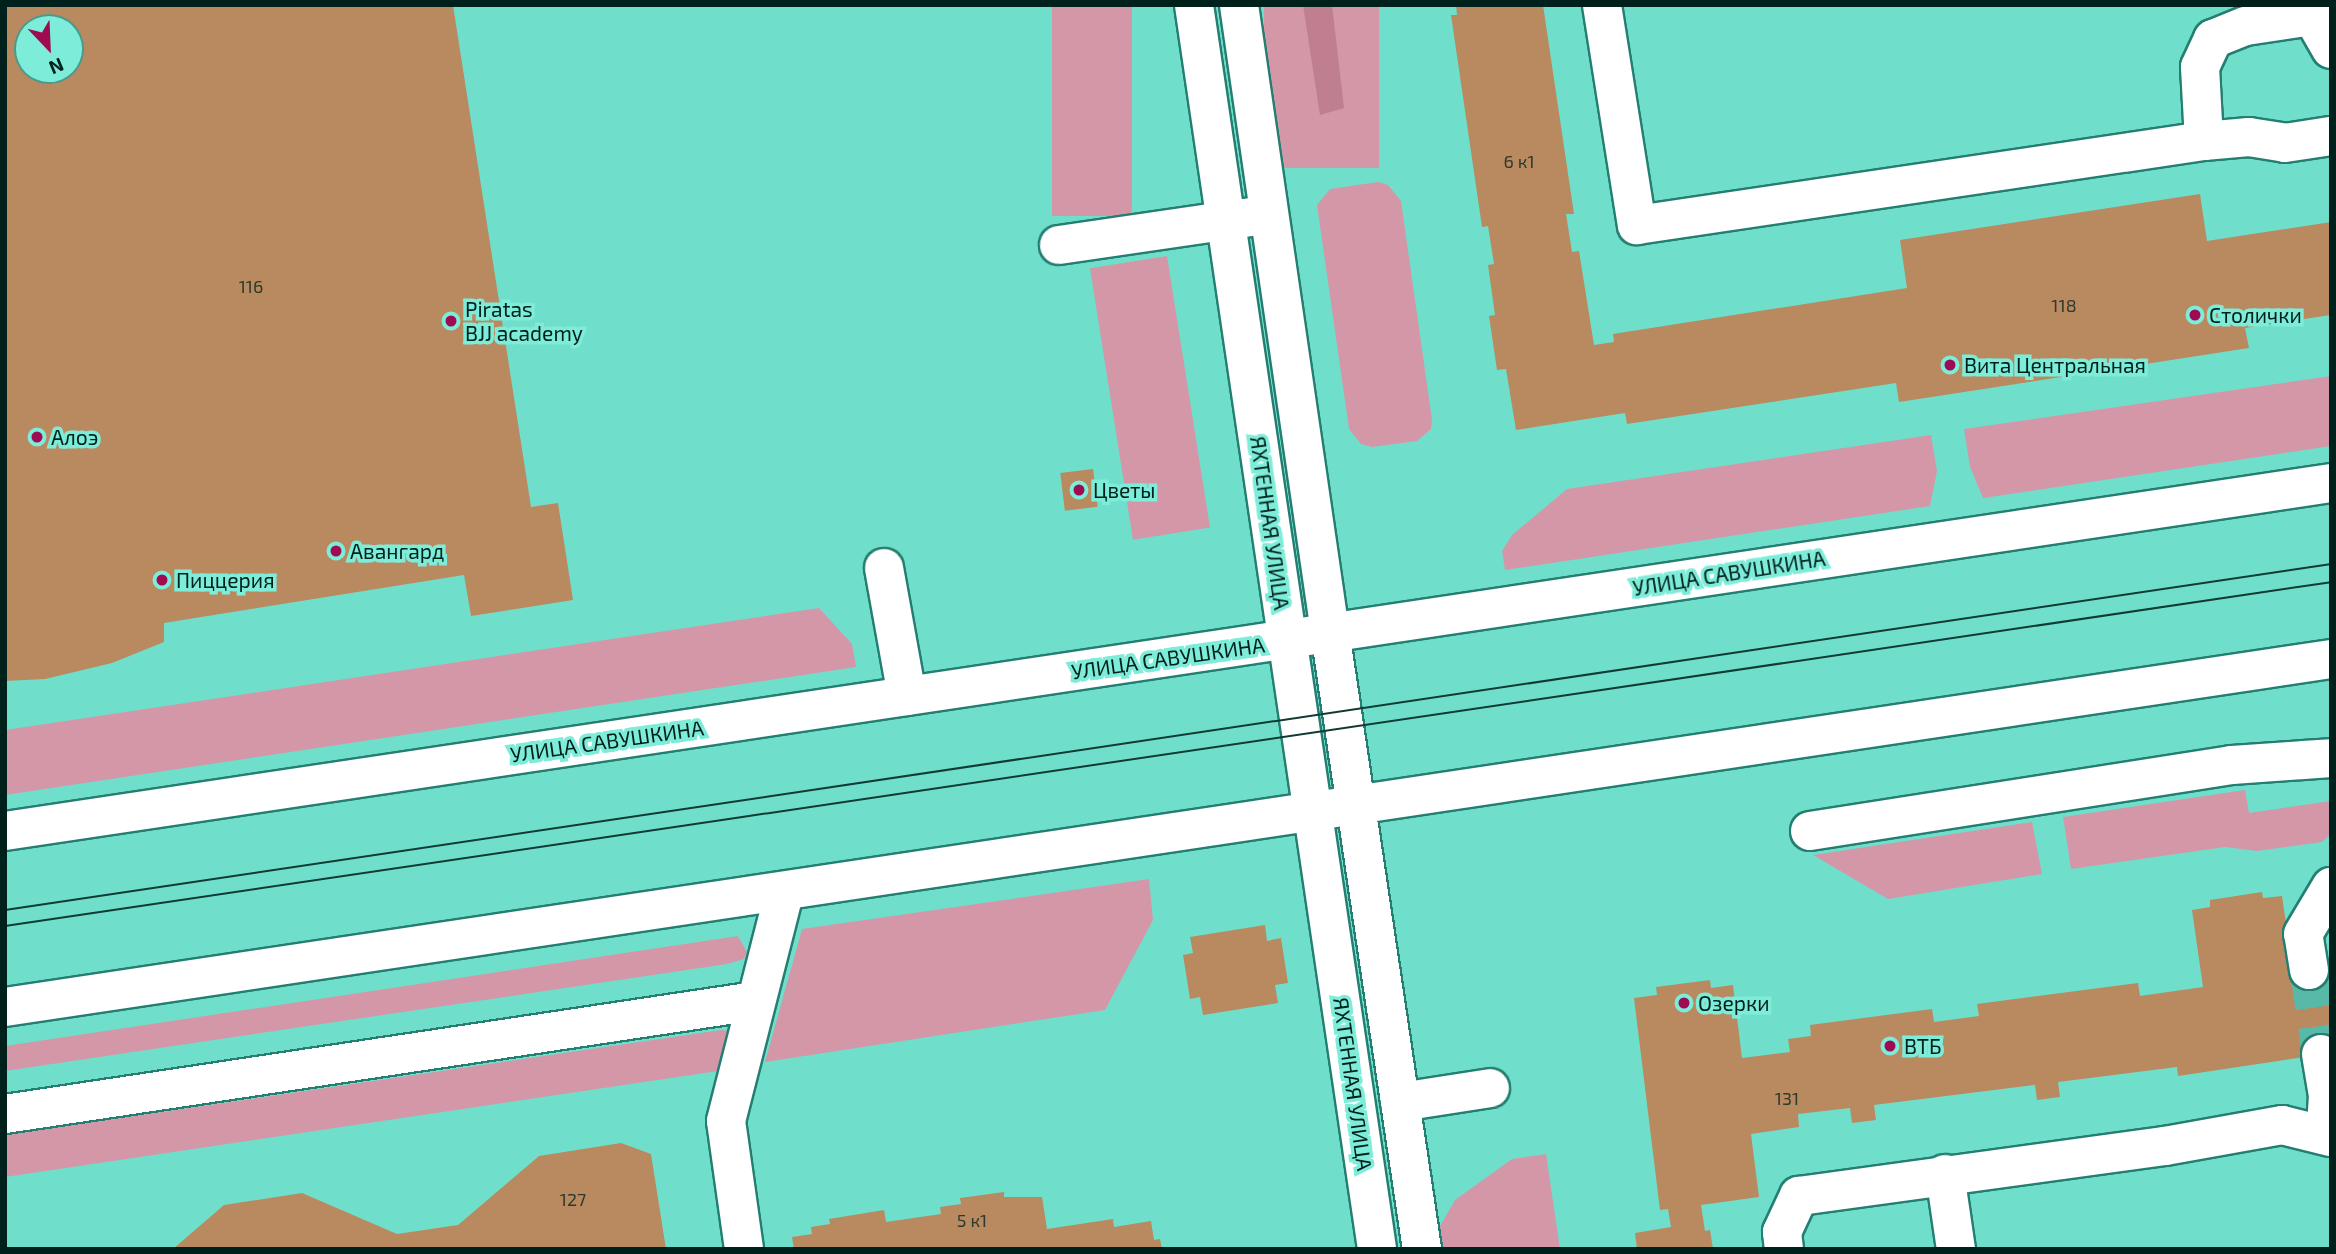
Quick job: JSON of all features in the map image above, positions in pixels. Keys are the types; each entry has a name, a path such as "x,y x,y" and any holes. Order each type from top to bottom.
{"main road":[{"name":"ЯХТЕННАЯ УЛИЦА","path":"1194,5 1377,1249"},
{"name":"ЯХТЕННАЯ УЛИЦА","path":"1239,5 1329,632 1422,1249"},
{"path":"1602,5 1637,225 2204,141 2249,137 2285,143 2331,136"},
{"path":"2204,141 2200,67 2213,39 2246,26 2311,10 2331,49"},
{"path":"1059,245 1270,214"},
{"name":"УЛИЦА САВУШКИНА","path":"5,831 2331,483"},
{"path":"884,568 906,696"},
{"path":"5,1007 2331,659"},
{"path":"1810,831 2232,765 2331,758"},
{"path":"2309,970 2304,934 2331,887"},
{"path":"744,1249 726,1121 784,892"},
{"path":"5,1114 755,1001"},
{"path":"1784,1249 1782,1232 1799,1196 2165,1146 2282,1125 2328,1136 2328,1096 2321,1054"},
{"path":"1400,1102 1490,1088"},
{"path":"1945,1174 1956,1249"}],"shaded area":[{"path":"1052,5 1132,5 1132,216 1052,216"},
{"path":"1264,5 1379,5 1379,168 1264,168"},
{"path":"1303,5 1332,5 1344,108 1320,115"},
{"path":"1378,182 1388,185 1401,201 1432,420 1431,429 1417,441 1372,447 1361,444 1349,429 1317,205 1330,189"},
{"path":"1167,256 1210,528 1133,540 1090,268"},
{"path":"2331,376 2331,446 1983,498 1970,467 1964,429"},
{"path":"1931,435 1937,471 1930,506 1505,570 1502,551 1512,535 1567,489"},
{"path":"819,608 852,644 856,667 5,795 5,730"},
{"path":"2245,790 2249,813 2331,801 2331,834 2322,842 2257,851 2225,847 2071,869 2063,817"},
{"path":"2032,822 2042,874 1888,899 1813,855"},
{"path":"1149,879 1153,920 1105,1010 765,1062 802,929"},
{"path":"738,936 747,952 744,959 727,964 5,1071 5,1046"},
{"path":"721,1030 730,1031 728,1058 718,1071 5,1177 5,1135"},
{"path":"1546,1154 1560,1249 1441,1249 1438,1230 1455,1200 1512,1159"}],"building":[{"path":"5,5 453,5 531,507 558,503 573,600 471,616 464,575 164,623 164,642 112,663 45,679 5,681"},
{"path":"1456,5 1543,5 1574,214 1566,214 1572,252 1579,251 1594,345 1614,342 1613,334 1907,288 1900,240 2200,194 2207,241 2331,222 2331,315 2245,328 2249,348 1899,402 1896,383 1627,424 1625,413 1516,430 1506,369 1497,370 1489,316 1495,315 1488,265 1494,264 1488,226 1482,227 1451,15 1457,15"},
{"name":"Цветы","path":"1093,469 1098,507 1065,511 1060,473"},
{"path":"2262,892 2263,898 2282,896 2293,972 2331,966 2331,1053 2178,1076 2177,1067 2058,1082 2060,1097 2037,1100 2035,1085 1874,1105 1876,1120 1852,1123 1850,1108 1798,1114 1799,1127 1751,1134 1759,1197 1701,1205 1705,1231 1710,1230 1713,1249 1637,1249 1635,1233 1671,1227 1668,1209 1660,1210 1634,998 1657,995 1656,987 1710,980 1711,988 1733,985 1742,1058 1790,1052 1788,1039 1811,1036 1810,1025 1932,1009 1934,1022 1979,1016 1977,1004 2138,983 2140,996 2203,987 2192,910 2210,907 2210,900"},
{"path":"1265,925 1267,941 1281,938 1288,983 1275,985 1278,1003 1203,1015 1200,997 1190,999 1183,955 1193,953 1190,937"},
{"path":"621,1143 651,1154 666,1249 173,1249 224,1205 302,1193 397,1234 458,1225 539,1156"},
{"path":"1004,1192 1004,1197 1042,1197 1047,1229 1113,1219 1114,1227 1151,1221 1154,1240 1160,1239 1162,1249 794,1249 792,1237 812,1234 811,1227 830,1224 829,1219 884,1210 886,1222 941,1214 940,1207 961,1204 960,1198"}],"tunnel":[{"path":"2309,970 2321,1054"}],"tram line":[{"path":"5,910 2331,564"},
{"path":"5,926 2331,582"}],"place":[{"name":"Столички","path":"2195,315"},
{"name":"Piratas BJJ academy","path":"451,321"},
{"name":"Вита Центральная","path":"1950,365"},
{"name":"Алоэ","path":"37,437"},
{"name":"Цветы","path":"1079,490"},
{"name":"Авангард","path":"336,551"},
{"name":"Пиццерия","path":"162,580"},
{"name":"Озерки","path":"1684,1003"},
{"name":"ВТБ","path":"1890,1046"}]}
